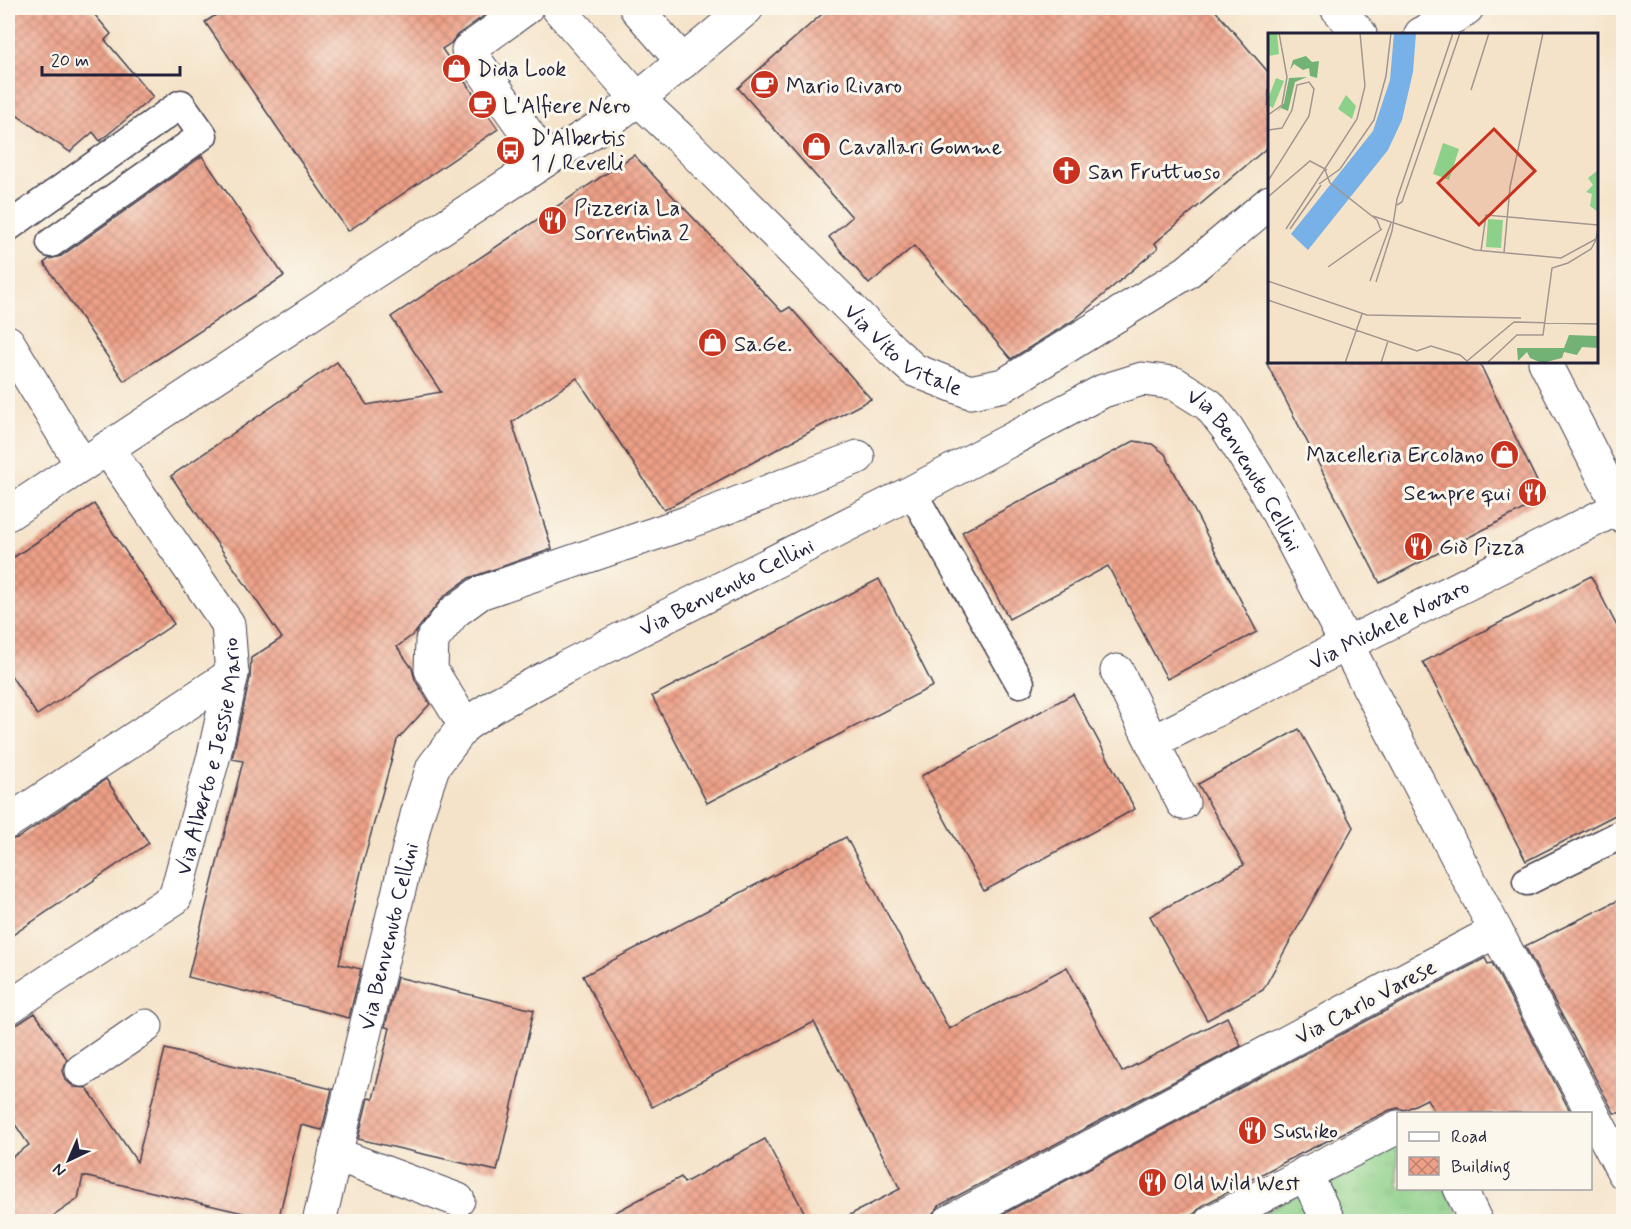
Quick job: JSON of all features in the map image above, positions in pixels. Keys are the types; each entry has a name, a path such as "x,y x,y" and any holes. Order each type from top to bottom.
{"street":[{"path":"526,8 468,50 546,160"},
{"name":"Via Vito Vitale","path":"558,8 638,99 914,370 970,392 1004,385 1177,278 1268,203"},
{"path":"636,8 683,62"},
{"path":"8,514 546,160 605,124 747,8"},
{"path":"1337,8 1359,33"},
{"path":"1423,33 1467,8"},
{"name":"Via Alberto e Jessie Mario","path":"8,342 95,457 228,624 232,674 214,755 175,898 8,1008"},
{"path":"1546,363 1622,509"},
{"name":"Via Benvenuto Cellini","path":"319,1221 417,815 433,767 465,725 497,704 912,492 1103,391 1142,379 1174,382 1209,405 1227,428 1268,494 1345,645"},
{"path":"465,725 431,670 432,640 454,612 480,593 686,523 858,457"},
{"name":"Via Michele Novaro","path":"1152,742 1622,509"},
{"path":"1345,645 1591,1112"},
{"path":"1117,671 1183,803"},
{"path":"8,822 232,674"},
{"name":"Via Carlo Varese","path":"949,1221 1496,931"},
{"path":"82,1070 146,1026"},
{"path":"1592,1114 1623,1173"},
{"path":"1211,1221 1397,1127"},
{"path":"335,1154 458,1200"},
{"path":"1305,1173 1329,1221"},
{"path":"1461,1190 1476,1221"}],"lane":[{"path":"8,227 181,104 203,135 51,243"},
{"path":"912,492 1020,683"},
{"path":"1527,881 1623,833"}],"green space":[{"path":"1397,1143 1397,1190 1447,1190 1463,1222 1245,1222"}],"building":[{"path":"8,8 89,8 111,34 105,40 153,97 100,141 93,132 70,152 8,109"},
{"path":"227,8 495,8 457,35 442,49 498,129 348,231 205,22"},
{"name":"San Fruttuoso","path":"829,8 1213,8 1268,72 1268,147 1155,243 1158,248 1074,320 1011,359 914,246 869,284 829,237 852,217 738,88"},
{"path":"634,155 782,312 790,307 871,399 664,510 577,378 512,422 552,549 469,578 443,597 415,633 397,647 412,668 415,680 430,704 397,740 364,859 339,964 361,969 349,1018 188,977 243,761 232,759 250,678 251,658 282,638 171,476 337,362 367,405 441,392 391,317"},
{"path":"202,156 284,276 124,381 44,263 61,256"},
{"path":"1266,362 1479,363 1545,498 1380,583"},
{"path":"1134,441 1152,444 1165,454 1257,632 1167,679 1108,566 1009,619 962,532"},
{"path":"94,504 174,624 37,715 8,671 8,561"},
{"path":"1591,576 1623,638 1623,811 1526,861 1423,662"},
{"path":"879,579 933,686 707,803 652,696"},
{"path":"1073,694 1135,809 984,891 921,776"},
{"path":"1299,729 1353,827 1263,990 1207,1020 1150,916 1244,865 1198,784"},
{"path":"106,779 149,843 8,938 8,840 18,838"},
{"path":"846,837 949,1029 1067,967 1122,1072 1227,1017 1241,1046 940,1205 930,1221 838,1221 900,1189 814,1022 652,1107 583,976"},
{"path":"1623,898 1623,1113 1614,1113 1525,946"},
{"path":"1485,958 1488,964 1492,963 1570,1112 1434,1112 1427,1099 1405,1110 1398,1108 1390,1110 1296,1156 1203,1205 1194,1214 1180,1221 990,1221"},
{"path":"397,977 534,1010 497,1171 358,1139 368,1098 373,1099 390,1028 385,1027"},
{"path":"35,1013 67,1059 63,1071 66,1080 74,1087 87,1088 137,1162 165,1049 332,1089 322,1130 301,1125 278,1221 83,1176 78,1199 46,1221 8,1221 8,1160 29,1145 8,1114 8,1026 18,1024"},
{"path":"765,1139 809,1221 599,1221 681,1177 684,1183"}],"place":[{"name":"Dida Look","path":"456,68"},
{"name":"Mario Rivaro","path":"765,85"},
{"name":"L'Alfiere Nero","path":"482,105"},
{"name":"Cavallari Gomme","path":"817,146"},
{"name":"D'Albertis 1 / Revelli","path":"510,150"},
{"name":"San Fruttuoso","path":"1067,171"},
{"name":"Pizzeria La Sorrentina 2","path":"553,220"},
{"name":"Sa.Ge.","path":"713,343"},
{"name":"Macelleria Ercolano","path":"1505,454"},
{"name":"Sempre qui","path":"1532,492"},
{"name":"Giò Pizza","path":"1418,546"},
{"name":"Sushiko","path":"1252,1130"},
{"name":"Old Wild West","path":"1152,1182"}]}
